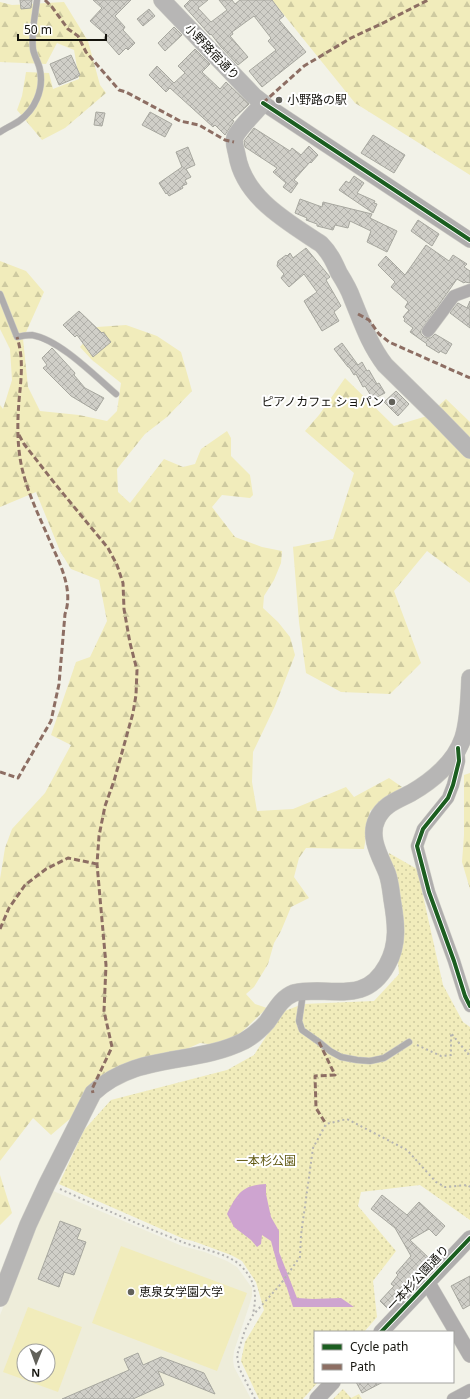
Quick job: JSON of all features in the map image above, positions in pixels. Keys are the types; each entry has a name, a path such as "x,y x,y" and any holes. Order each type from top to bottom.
{"main road":[{"name":"小野路宿通り","path":"162,0 263,104"},
{"path":"263,104 236,135 234,142 238,160 244,175 268,207 326,249 332,257 352,297 365,333 384,365 448,426 470,450"},
{"path":"0,1298 28,1225 47,1184 93,1094 103,1084 132,1069 218,1051 234,1046 254,1036 266,1023 286,996 304,991 360,991 373,984 386,967 394,947 396,921 389,882 374,838 373,828 380,813 388,805 435,777 451,759 464,736 470,678"}],"street":[{"path":"263,104 470,240"},
{"path":"428,331 454,296 470,290"},
{"path":"458,748 459,761 448,798 423,829 417,846 429,892 465,996 470,1006"},
{"name":"一本杉公園通り","path":"382,1331 470,1238"},
{"path":"428,1283 470,1355"},
{"path":"317,1399 332,1383"},
{"path":"453,1399 470,1390"}],"lane":[{"path":"0,132 18,122 28,113 34,105 39,92 42,79 40,68 33,51 33,33 37,0"},
{"path":"0,294 17,337 30,335 45,339 59,346 116,394"},
{"path":"304,991 299,1021 302,1030 330,1051 341,1057 370,1061 384,1058 409,1042"}],"path":[{"path":"409,1042 441,1056 451,1055 451,1033 468,1054 470,1048"},
{"path":"255,1399 239,1368 237,1361 239,1348 245,1330 253,1315 280,1285 300,1257 301,1235 313,1148 326,1124 347,1119 407,1150 436,1182 445,1187 468,1185 470,1187"},
{"path":"47,1184 182,1242 207,1249 240,1265 249,1277 254,1288 256,1299 253,1315"}],"shaded area":[{"path":"266,1184 266,1194 271,1217 279,1231 279,1252 297,1298 341,1298 354,1307 293,1307 278,1267 271,1241 262,1235 261,1244 257,1247 251,1240 234,1227 227,1214 237,1196 251,1186"},
{"name":"恵泉女学園大学","path":"51,1190 182,1246 205,1252 227,1261 237,1267 252,1288 252,1296 234,1351 233,1360 234,1367 251,1399 0,1399 0,1315"}],"green space":[{"path":"272,0 470,0 470,175 355,103"},
{"path":"0,2 12,5 64,2 88,41 100,85 106,93 65,128 42,140 17,110 22,96 26,72 49,73 53,89 79,79 74,50 57,43 46,64 0,62"},
{"path":"0,261 26,271 44,292 23,339 28,387 40,411 79,415 107,421 117,411 121,383 92,360 80,347 97,327 126,325 157,336 181,352 192,391 167,417 145,434 117,469 118,492 130,503 164,459 183,467 195,464 201,449 227,431 231,438 231,456 250,475 253,495 250,498 222,495 212,507 235,537 262,547 282,551 281,563 274,580 264,596 263,608 278,622 290,637 295,655 275,706 253,752 252,782 257,811 293,809 346,787 354,797 389,778 402,787 370,811 364,849 306,848 299,858 294,877 309,898 291,907 281,931 274,943 268,964 254,987 246,994 255,1004 267,1008 227,1046 200,1043 171,1056 132,1066 51,1135 33,1118 0,1161 0,879 5,848 12,829 45,793 71,745 51,735 76,662 90,657 107,621 99,580 71,569 60,551 36,492 0,507 0,405 3,409 12,380 10,349 0,329"},
{"path":"345,378 394,426 427,416 446,399 470,422 470,583 427,551 394,591 421,663 390,694 341,692 306,673 299,622 293,547 333,539 354,473 305,431 319,415"},
{"path":"470,773 470,889 462,862 464,835 464,775"},
{"name":"一本杉公園","path":"389,853 417,869 443,985 463,1022 470,1027 470,1220 420,1185 361,1192 358,1206 396,1251 373,1281 377,1317 365,1331 314,1331 314,1383 317,1383 303,1399 259,1399 241,1361 245,1342 264,1310 256,1282 242,1261 231,1255 184,1239 59,1184 84,1130 111,1100 227,1070 254,1055 282,1012 303,1004 374,1001 399,974"},
{"path":"0,1175 12,1213 0,1225"},
{"path":"121,1246 247,1293 217,1371 92,1323"},
{"path":"28,1307 82,1327 58,1392 33,1383 56,1383 56,1343 16,1343 16,1377 3,1372"},
{"path":"343,1389 351,1398 359,1394 362,1399 333,1399"}],"building":[{"path":"20,0 32,0 31,8 21,9"},
{"path":"93,0 131,0 115,16 125,27 123,30 135,43 128,50 126,48 119,55 104,38 106,35 90,21 102,8"},
{"path":"190,0 208,0 198,8 211,22 227,10 219,0 232,0 235,4 240,0 272,0 284,16 279,20 306,52 262,87 249,71 276,50 268,41 271,38 254,16 232,32 233,34 230,36 248,57 238,65 184,6"},
{"path":"149,9 155,16 143,26 137,19"},
{"path":"174,27 182,35 165,51 158,43"},
{"path":"195,49 210,64 202,72 220,89 226,82 249,104 232,120 234,121 225,135 215,125 213,127 170,88 166,92 149,75 157,66 174,83 185,73 178,66"},
{"path":"71,55 80,75 59,85 50,64"},
{"path":"96,112 105,113 102,126 94,125"},
{"path":"150,112 172,124 165,137 142,125"},
{"path":"254,128 290,151 292,148 301,155 309,146 318,155 294,180 298,183 291,193 283,187 286,183 273,172 277,168 245,147 244,141"},
{"path":"373,135 405,155 394,173 361,153"},
{"path":"188,147 195,165 186,169 191,177 185,180 187,184 182,186 183,188 169,196 159,183 182,167 176,152"},
{"path":"354,176 364,183 357,193 375,201 374,203 377,204 373,213 339,190 346,181 349,183"},
{"path":"300,199 322,207 323,202 372,214 370,218 397,231 387,252 367,242 371,231 350,221 348,228 335,225 333,230 317,226 317,224 306,220 307,218 295,213"},
{"path":"418,220 439,234 432,246 411,231"},
{"path":"426,245 449,261 453,255 467,264 464,267 470,271 470,283 464,283 457,279 421,330 421,334 424,337 431,338 435,334 452,344 446,354 440,351 439,353 410,332 413,328 404,321 405,319 403,317 409,310 405,307 408,302 391,287 395,282 378,265 386,256 405,275"},
{"path":"306,248 330,277 326,280 341,306 334,312 339,321 322,331 304,301 317,292 304,274 289,287 281,278 284,274 277,266 278,261 286,255 287,256 290,253 293,258"},
{"path":"470,301 470,328 450,313 458,303 467,308"},
{"path":"79,311 102,333 103,332 111,342 93,357 77,335 75,337 63,325"},
{"path":"342,343 358,365 362,362 367,371 369,370 377,384 379,383 385,393 373,399 365,386 363,387 356,374 354,375 334,349"},
{"path":"52,348 75,373 74,375 85,388 104,398 96,411 71,396 43,368 47,365 42,358"},
{"path":"396,391 409,404 398,416 384,402"},
{"path":"382,1195 407,1215 419,1202 445,1226 436,1236 429,1229 410,1240 430,1259 423,1266 427,1269 389,1310 380,1301 394,1286 391,1284 398,1275 396,1273 411,1256 395,1228 371,1209"},
{"path":"60,1221 81,1229 77,1239 86,1242 74,1275 64,1272 59,1287 38,1279"},
{"path":"470,1276 470,1305 463,1309 451,1286"},
{"path":"138,1353 143,1365 161,1357 204,1373 215,1394 158,1371 164,1385 133,1399 62,1399 129,1370 124,1359"},
{"path":"357,1383 381,1383 362,1393"}],"marked path":[{"path":"45,0 68,29 78,36 86,52 119,90 126,92 180,121 199,125 225,140 234,142"},
{"path":"263,103 304,66 351,38 428,0"},
{"path":"358,314 369,320 379,334 389,342 470,378"},
{"path":"0,772 18,778 51,721 59,684 68,595 67,585 61,566 32,500 22,467 18,429 21,353 17,337"},
{"path":"19,435 24,444 56,485 108,548 117,565 123,583 124,609 130,643 137,670 136,695 133,713 114,781 105,806 99,836 97,864 106,965 104,1011 112,1047 92,1089 93,1093"},
{"path":"0,929 9,908 25,885 46,869 68,858 97,864"},
{"path":"319,1042 335,1075 315,1076 316,1108 326,1124"}],"cycle path":[{"path":"263,103 470,240"},
{"path":"458,748 459,761 448,798 423,829 417,846 429,892 465,996 470,1006"},
{"path":"382,1331 470,1238"}],"place":[{"name":"小野路の駅","path":"279,100"},
{"name":"ピアノカフェ ショパン","path":"392,402"},
{"name":"恵泉女学園大学","path":"131,1292"}]}
